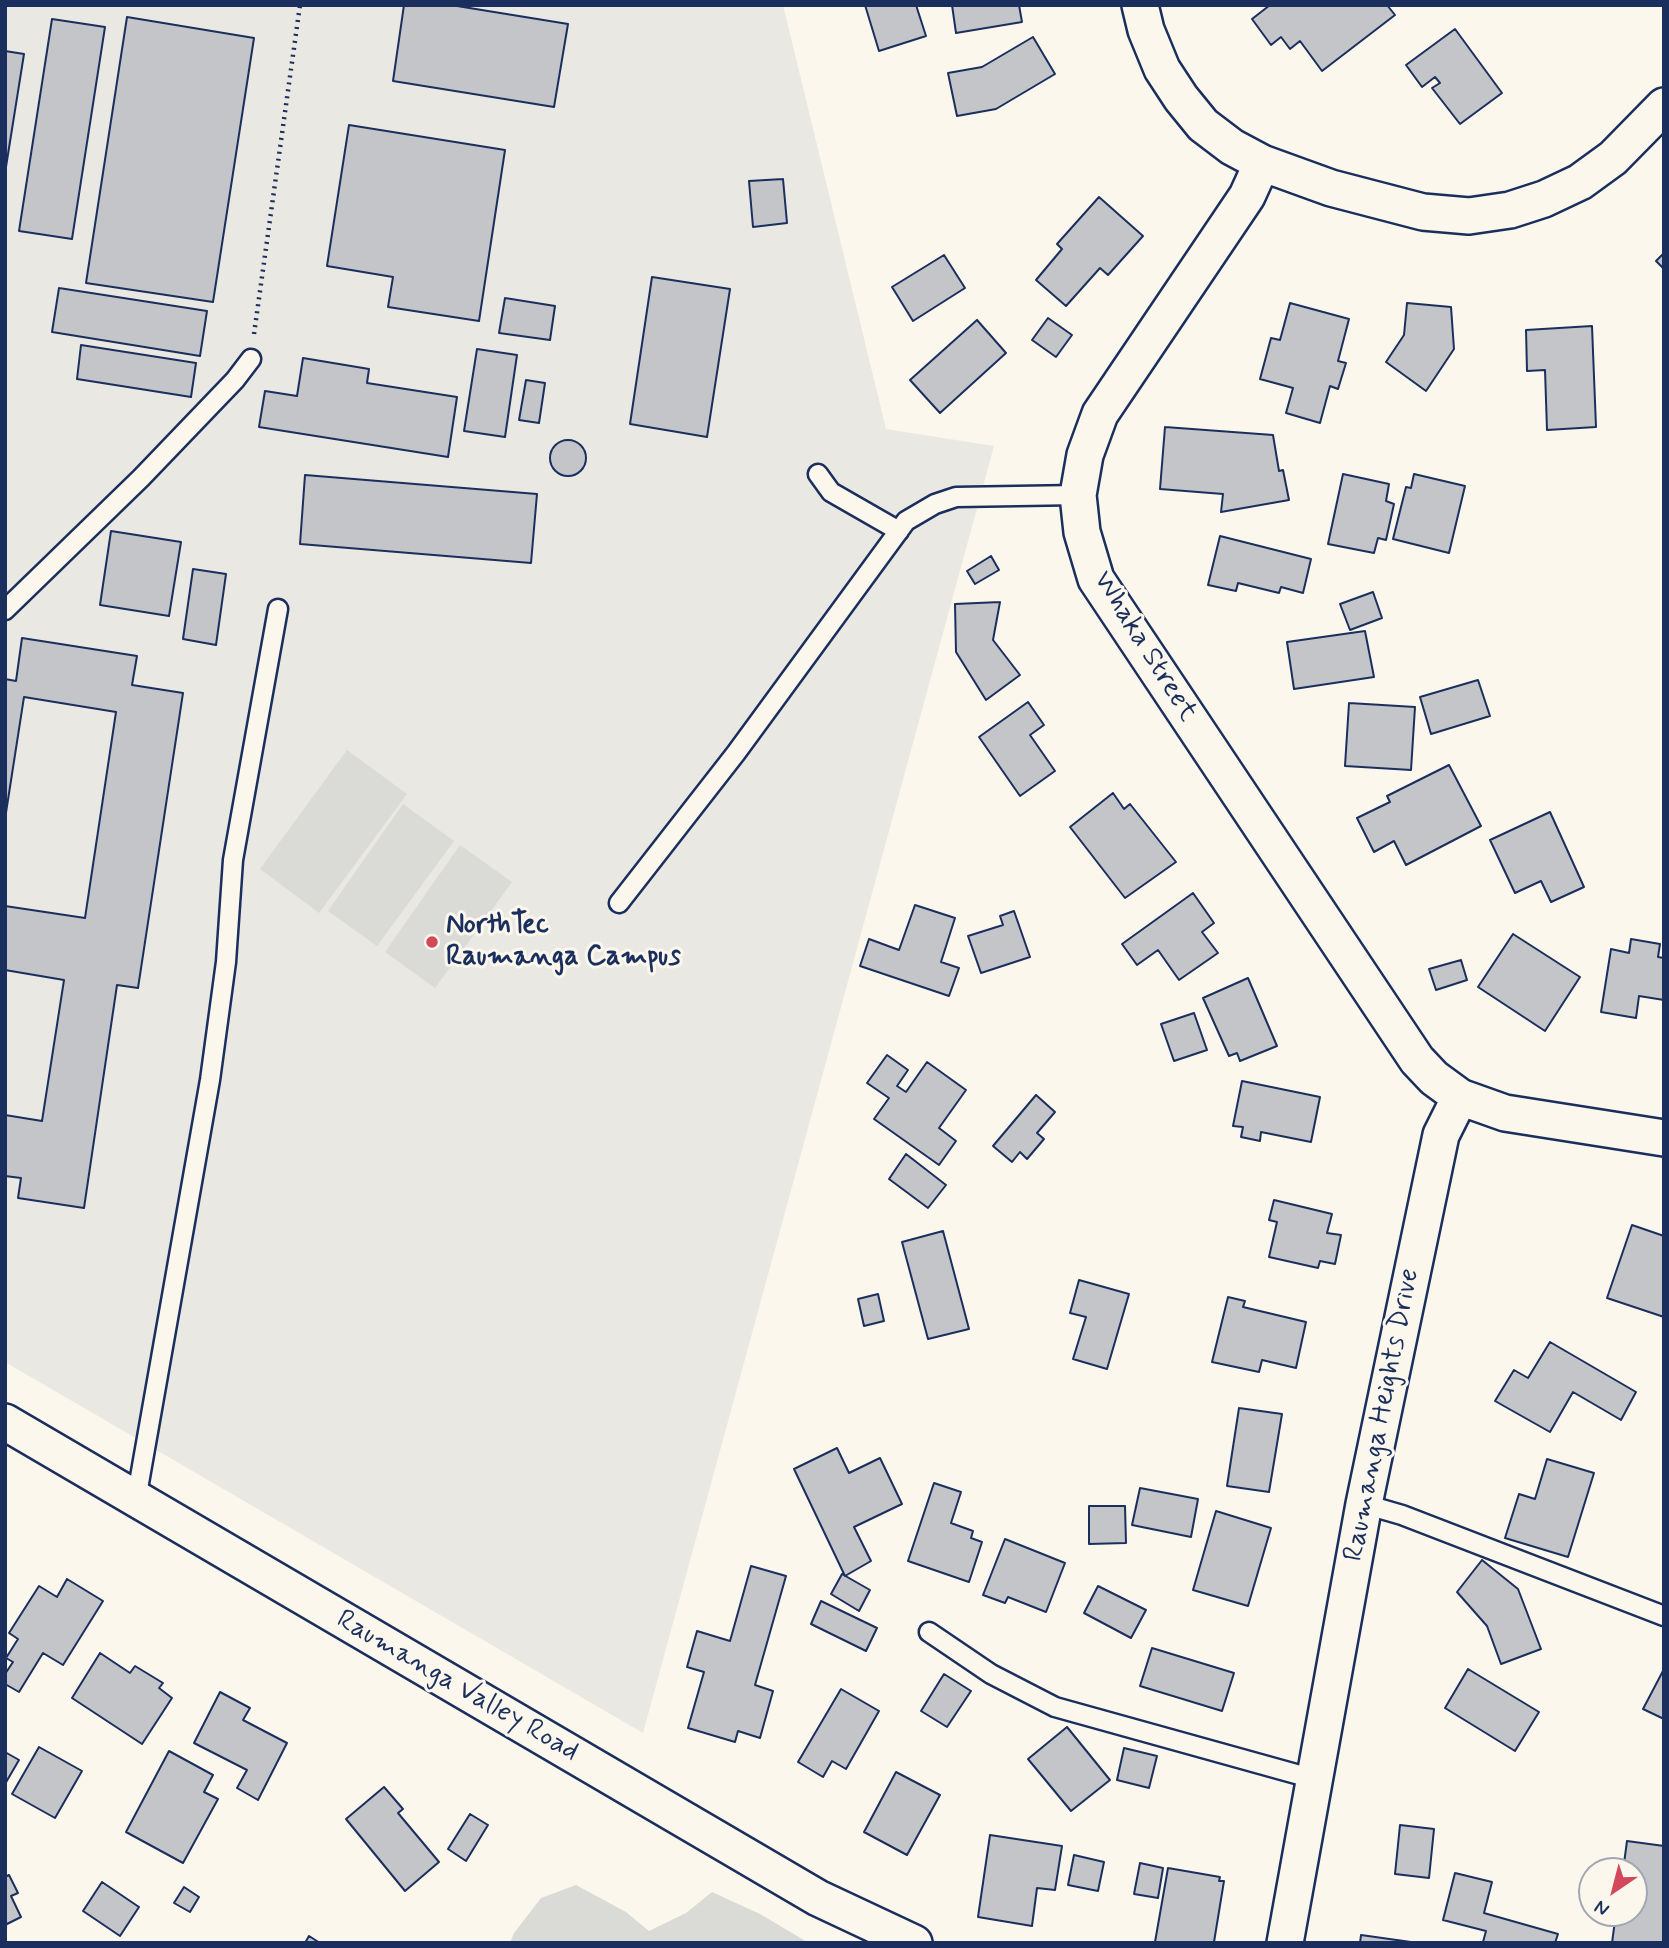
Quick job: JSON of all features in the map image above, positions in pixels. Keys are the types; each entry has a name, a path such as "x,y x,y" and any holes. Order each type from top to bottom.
{"street":[{"path":"1140,5 1146,30 1162,69 1181,99 1203,125 1232,147 1262,163 1378,202 1423,212 1469,216 1510,210 1544,199 1580,182 1613,158 1664,106"},
{"name":"Whaka Street","path":"1262,163 1247,196 1100,414 1085,455 1078,495 1082,532 1096,579 1417,1060 1434,1078 1460,1097"},
{"path":"1460,1097 1505,1113 1664,1138"},
{"name":"Raumanga Heights Drive","path":"1285,1943 1364,1504 1441,1135 1460,1097"},
{"name":"Raumanga Valley Road","path":"5,1422 818,1898 914,1943"}],"lane":[{"path":"5,610 141,478 235,380 251,359"},
{"path":"818,474 831,492 899,531"},
{"path":"619,903 736,753 906,522 935,505 956,498 1078,495"},
{"path":"136,1500 210,1080 226,962 233,860 278,609"},
{"path":"1364,1504 1402,1515 1664,1616"},
{"path":"929,1632 991,1674 1055,1707 1314,1779"}],"path":[{"path":"251,359 300,5"}],"shaded area":[{"name":"NorthTec Raumanga Campus","path":"5,5 783,5 886,429 994,446 643,1733 5,1362"},
{"path":"347,750 407,794 319,913 260,869"},
{"path":"403,804 454,841 377,946 328,911"},
{"path":"460,845 512,882 435,988 385,952"},
{"path":"576,1885 626,1912 649,1931 686,1913 712,1892 760,1914 809,1943 510,1943 514,1933 541,1898"}],"building":[{"path":"404,5 451,5 568,24 554,107 393,81"},
{"path":"865,5 916,5 926,36 879,51"},
{"path":"952,5 1019,5 1022,22 956,33"},
{"path":"1270,5 1387,5 1395,15 1322,71 1300,41 1290,49 1281,37 1271,45 1252,19"},
{"path":"127,17 254,38 213,302 86,283"},
{"path":"52,19 105,27 72,239 19,231"},
{"path":"1455,29 1502,93 1460,124 1432,88 1440,83 1435,77 1422,87 1406,65"},
{"path":"1033,37 1055,74 996,109 957,116 948,73 982,67"},
{"path":"5,51 24,54 5,173"},
{"path":"349,125 505,150 479,321 388,307 393,277 327,266"},
{"path":"783,179 787,223 753,227 749,181"},
{"path":"1099,197 1143,236 1108,275 1100,268 1066,306 1036,280 1062,249 1057,244"},
{"path":"1664,253 1664,269 1656,261"},
{"path":"944,255 965,288 913,321 892,287"},
{"path":"652,277 730,289 707,437 630,424"},
{"path":"59,288 207,311 200,356 52,332"},
{"path":"505,298 555,306 550,340 499,333"},
{"path":"1290,303 1349,319 1338,361 1346,363 1338,389 1330,386 1320,423 1286,413 1293,388 1260,379 1271,338 1280,340"},
{"path":"1407,303 1451,307 1454,349 1426,391 1386,362 1404,335"},
{"path":"1048,318 1072,335 1056,357 1032,340"},
{"path":"977,320 1006,353 940,413 910,380"},
{"path":"1592,326 1596,427 1547,430 1545,370 1527,371 1526,330"},
{"path":"81,345 196,363 191,397 77,379"},
{"path":"477,349 517,355 505,437 464,431"},
{"path":"303,358 369,369 367,383 457,397 448,457 259,427 265,391 297,396"},
{"path":"526,380 545,383 539,423 519,420"},
{"path":"1165,427 1273,435 1279,471 1283,470 1289,500 1221,512 1223,494 1160,489"},
{"path":"568,440 580,446 586,458 580,470 568,476 556,470 550,458 556,446"},
{"path":"1343,474 1389,484 1386,501 1394,504 1386,540 1378,538 1374,553 1328,544"},
{"path":"1414,474 1465,486 1449,553 1393,539 1406,487 1411,488"},
{"path":"305,475 537,494 531,563 300,544"},
{"path":"111,531 181,542 169,616 100,605"},
{"path":"1220,536 1311,559 1303,593 1281,587 1279,593 1238,583 1236,591 1208,585"},
{"path":"991,556 999,570 975,584 967,571"},
{"path":"193,569 226,574 216,645 183,639"},
{"path":"1373,592 1382,618 1350,630 1340,604"},
{"path":"1000,602 993,640 1020,675 986,700 956,652 955,604"},
{"path":"1365,631 1374,677 1294,689 1287,642"},
{"path":"22,638 137,656 132,685 183,693 138,988 117,985 84,1208 18,1198 21,1178 5,1176 5,1115 42,1121 64,980 5,970 5,906 85,918 116,712 24,697 5,819 5,679 16,681"},
{"path":"1478,680 1490,716 1431,734 1420,697"},
{"path":"1028,702 1044,725 1030,735 1055,771 1020,796 979,737"},
{"path":"1349,703 1415,707 1411,770 1345,766"},
{"path":"1449,765 1481,826 1406,865 1394,841 1374,852 1357,818 1390,802 1387,796"},
{"path":"1113,793 1124,809 1130,804 1176,862 1125,898 1070,827"},
{"path":"1550,812 1584,887 1551,902 1541,881 1515,893 1490,840"},
{"path":"1193,893 1214,923 1202,932 1218,953 1179,980 1158,950 1137,965 1122,944"},
{"path":"915,905 955,918 941,962 959,968 949,996 860,966 869,939 899,950"},
{"path":"1014,911 1030,957 981,973 968,936 1003,925 1000,916"},
{"path":"1513,934 1580,977 1545,1031 1478,987"},
{"path":"1631,939 1660,944 1658,957 1664,958 1664,1000 1639,996 1636,1018 1601,1012 1611,949 1629,953"},
{"path":"1461,960 1467,980 1436,990 1429,969"},
{"path":"1248,978 1277,1046 1240,1061 1237,1053 1229,1056 1203,998"},
{"path":"1194,1013 1207,1050 1174,1061 1161,1024"},
{"path":"887,1055 908,1070 897,1086 906,1092 927,1062 966,1090 939,1128 956,1141 939,1165 874,1119 889,1098 867,1083"},
{"path":"1242,1081 1320,1097 1311,1142 1261,1132 1260,1141 1241,1137 1243,1127 1233,1126"},
{"path":"1036,1095 1055,1112 1037,1133 1044,1139 1027,1159 1020,1152 1012,1162 993,1146"},
{"path":"906,1154 946,1185 928,1208 889,1179"},
{"path":"1274,1200 1332,1214 1327,1233 1341,1235 1335,1264 1320,1261 1318,1268 1269,1257 1277,1222 1269,1220"},
{"path":"1632,1225 1664,1236 1664,1317 1607,1298"},
{"path":"943,1231 969,1329 928,1339 902,1242"},
{"path":"1079,1280 1129,1294 1107,1369 1073,1359 1086,1317 1070,1313"},
{"path":"878,1294 884,1321 864,1326 858,1299"},
{"path":"1228,1297 1245,1301 1243,1307 1306,1322 1296,1368 1262,1360 1259,1372 1212,1362"},
{"path":"1550,1342 1636,1392 1621,1420 1573,1392 1550,1432 1495,1401 1514,1370 1528,1378"},
{"path":"1239,1408 1282,1414 1269,1492 1227,1486"},
{"path":"837,1448 849,1473 880,1458 902,1504 854,1527 871,1561 845,1576 794,1469"},
{"path":"1547,1459 1594,1473 1568,1557 1505,1538 1519,1494 1535,1499"},
{"path":"934,1483 961,1492 951,1523 973,1531 971,1538 982,1542 969,1582 908,1561"},
{"path":"1140,1488 1198,1499 1191,1537 1132,1525"},
{"path":"1089,1506 1125,1506 1126,1543 1089,1544"},
{"path":"1216,1511 1271,1528 1248,1606 1193,1590"},
{"path":"1005,1539 1065,1563 1046,1612 1008,1597 1005,1603 983,1595"},
{"path":"1482,1560 1518,1589 1541,1649 1501,1664 1487,1626 1457,1592"},
{"path":"751,1566 786,1576 755,1685 773,1691 760,1738 738,1731 735,1742 688,1728 704,1672 687,1667 697,1631 730,1641"},
{"path":"842,1574 870,1590 859,1611 831,1594"},
{"path":"67,1579 103,1601 63,1665 43,1653 19,1692 5,1684 5,1674 13,1662 6,1658 18,1639 9,1633 39,1586 57,1597"},
{"path":"1098,1586 1146,1610 1131,1638 1084,1613"},
{"path":"821,1601 877,1628 866,1651 811,1624"},
{"path":"1152,1648 1234,1673 1222,1711 1140,1686"},
{"path":"100,1653 130,1673 135,1666 163,1683 159,1688 172,1698 142,1744 72,1698"},
{"path":"1468,1669 1539,1712 1515,1751 1445,1708"},
{"path":"1664,1669 1664,1719 1643,1709"},
{"path":"944,1674 971,1691 947,1727 921,1711"},
{"path":"841,1689 879,1711 846,1769 832,1761 823,1777 798,1762"},
{"path":"220,1692 250,1708 243,1720 287,1743 258,1800 237,1788 247,1770 194,1743"},
{"path":"1067,1727 1110,1780 1071,1811 1028,1759"},
{"path":"39,1747 82,1771 55,1818 12,1794"},
{"path":"1124,1748 1157,1756 1149,1788 1117,1780"},
{"path":"169,1751 213,1775 204,1792 218,1799 183,1863 126,1832"},
{"path":"5,1752 19,1760 5,1784"},
{"path":"896,1772 940,1795 907,1855 864,1832"},
{"path":"384,1787 403,1809 398,1813 439,1862 405,1891 346,1819"},
{"path":"470,1814 488,1825 466,1861 448,1849"},
{"path":"1400,1825 1434,1829 1429,1878 1395,1874"},
{"path":"990,1835 1062,1846 1055,1890 1037,1888 1032,1926 978,1917"},
{"path":"1627,1841 1664,1846 1664,1943 1612,1943 1614,1927 1648,1927 1648,1857 1625,1857"},
{"path":"1074,1855 1104,1862 1098,1891 1068,1885"},
{"path":"1140,1863 1163,1868 1158,1898 1134,1894"},
{"path":"1168,1868 1220,1877 1219,1881 1224,1881 1214,1942 1155,1942"},
{"path":"1455,1873 1492,1882 1484,1913 1558,1934 1555,1943 1483,1942 1486,1931 1443,1920"},
{"path":"9,1875 18,1893 11,1896 21,1917 5,1925 5,1877"},
{"path":"102,1882 139,1907 120,1936 83,1911"},
{"path":"184,1887 199,1897 190,1912 174,1903"},
{"path":"1361,1935 1418,1943 1360,1943"},
{"path":"309,1936 320,1943 305,1943"}],"place":[{"name":"NorthTec Raumanga Campus","path":"432,942"}]}
